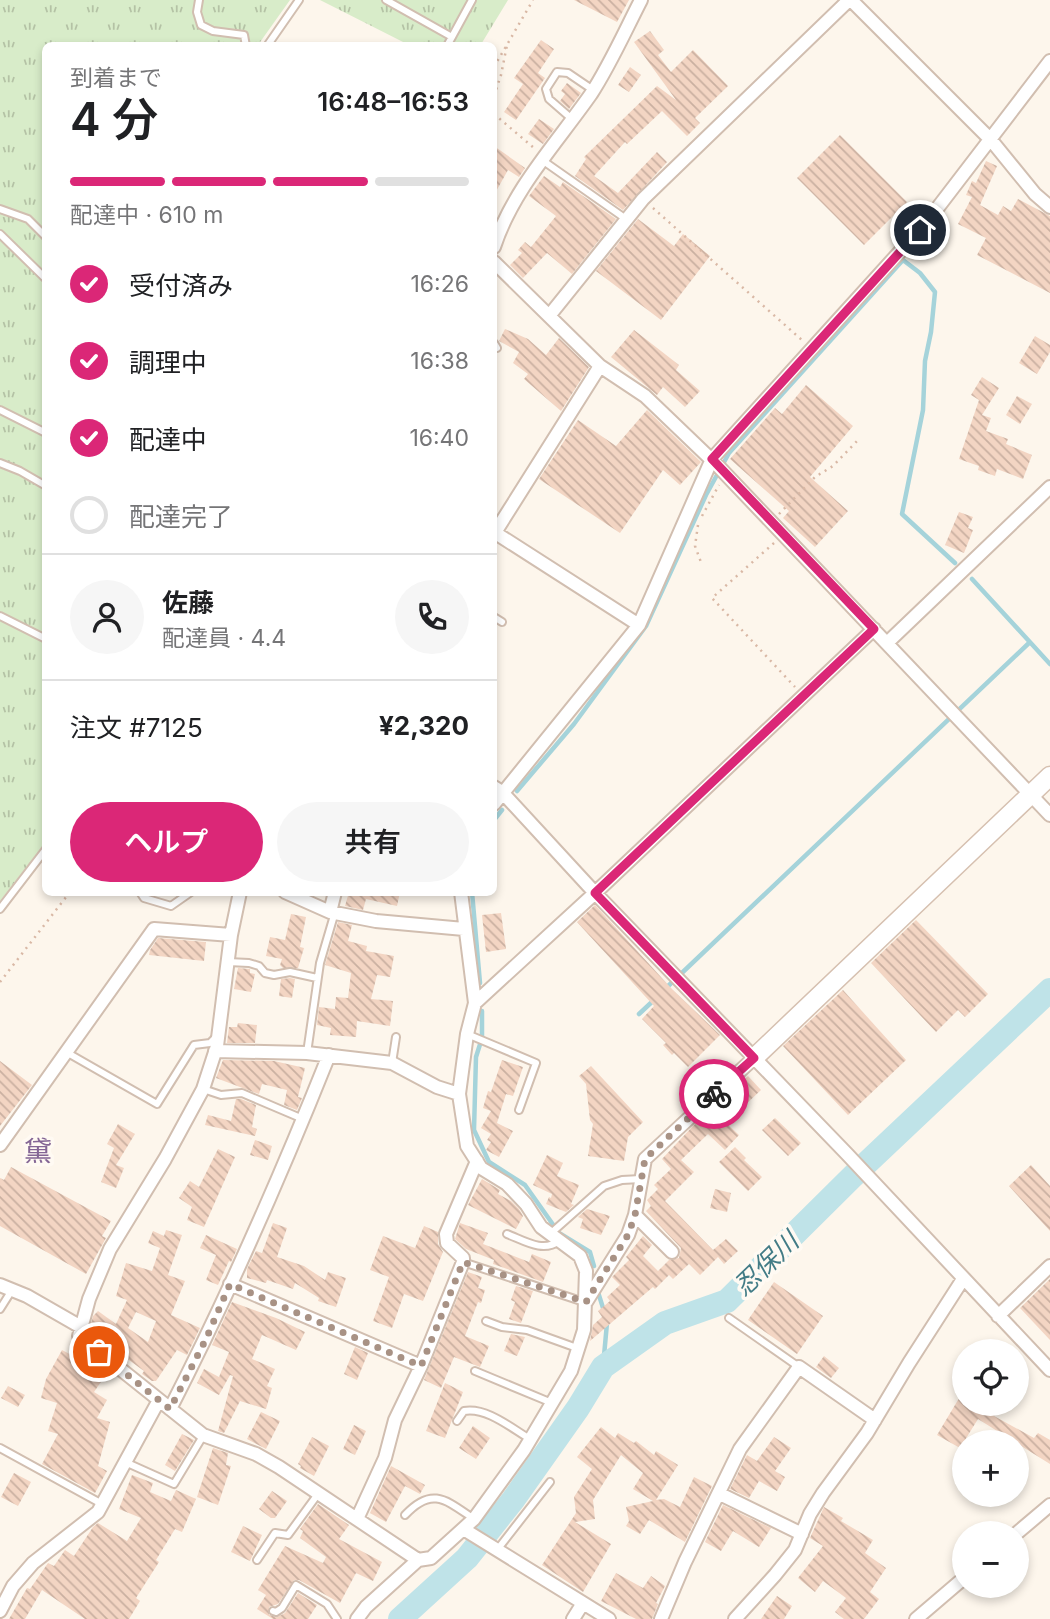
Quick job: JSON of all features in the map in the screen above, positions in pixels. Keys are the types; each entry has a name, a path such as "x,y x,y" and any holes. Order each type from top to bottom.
{"street":[{"path":"497,232 500,218 593,90 641,0"},
{"path":"549,316 643,199 850,0 991,140 1035,194 1050,207"},
{"path":"1050,61 926,223 712,459 639,625 498,790 1050,1370"},
{"path":"497,265 600,366 645,396 712,459 1050,815"},
{"path":"497,528 600,366"},
{"path":"887,643 1050,487"},
{"path":"497,535 639,625"},
{"path":"475,1003 874,629"},
{"path":"586,1302 628,1235 635,1215 645,1159 1050,776"},
{"path":"239,896 231,935 218,1035 203,1089 165,1159 110,1249 89,1299 79,1336 203,1435 256,1454 418,1560"},
{"path":"294,896 332,912 376,920 464,929"},
{"path":"332,912 334,896"},
{"path":"357,1619 366,1606 418,1560 432,1558 474,1519 531,1439 571,1371 583,1330 586,1271 580,1256 541,1227 526,1204 507,1184 481,1168 467,1146 459,1094 467,1034 475,1003 461,896"},
{"path":"0,1145 154,929 231,935"},
{"path":"215,1051 307,1053 392,1063 437,1087 459,1094"},
{"path":"170,1409 206,1339 329,1055"},
{"path":"357,1519 385,1458 395,1420 421,1366 463,1262 463,1258 447,1243 446,1234 477,1161"},
{"path":"635,1215 672,1252"},
{"path":"998,1316 1050,1266"},
{"path":"735,1619 795,1550 810,1514 823,1493 875,1420 964,1279"},
{"path":"230,1284 421,1366"},
{"path":"6,1287 81,1327"},
{"path":"662,1619 685,1562 740,1449 799,1367 875,1420"},
{"path":"0,1611 13,1586 33,1563 97,1512 159,1400"},
{"path":"720,1494 802,1534"},
{"path":"1029,1522 1050,1504"},
{"path":"465,1530 609,1619"},
{"path":"916,1619 952,1588"},
{"path":"573,1619 583,1603"}],"lane":[{"path":"199,0 197,12 201,25 213,32 244,35 245,42"},
{"path":"270,42 299,0"},
{"path":"386,0 452,37"},
{"path":"449,42 471,0"},
{"path":"572,119 549,99 546,89 557,72 568,73 593,90"},
{"path":"544,158 626,219"},
{"path":"0,209 28,219 42,233"},
{"path":"0,234 42,275"},
{"path":"0,410 42,431"},
{"path":"0,463 42,484"},
{"path":"0,616 42,637"},
{"path":"497,619 502,622"},
{"path":"0,908 42,854"},
{"path":"142,896 171,906 185,896"},
{"path":"307,1053 317,978 332,912"},
{"path":"228,962 249,963 274,975 290,972 317,978"},
{"path":"467,1034 536,1063 519,1110"},
{"path":"66,1052 157,1104 194,1045 210,1043 218,1035"},
{"path":"392,1063 396,1037"},
{"path":"203,1089 221,1095 242,1093 303,1119"},
{"path":"507,1234 540,1247 551,1247 554,1238 604,1186 622,1180 641,1179"},
{"path":"463,1262 586,1302"},
{"path":"0,1309 6,1287"},
{"path":"729,1318 799,1367"},
{"path":"486,1321 502,1327 527,1330 578,1349"},
{"path":"475,1371 552,1403"},
{"path":"457,1421 464,1411 474,1410 485,1413 531,1439"},
{"path":"125,1462 174,1484 203,1435"},
{"path":"0,1448 102,1504"},
{"path":"495,1549 550,1482"},
{"path":"257,1560 275,1534 288,1535 318,1493"},
{"path":"405,1515 424,1498 435,1497 448,1501 474,1519"},
{"path":"273,1611 282,1608 296,1584 327,1604 337,1619"}],"path":[{"path":"497,61 533,0"},
{"path":"497,87 508,41"},
{"path":"497,117 544,158"},
{"path":"643,199 812,349"},
{"path":"772,522 815,477 833,466 858,440"},
{"path":"702,565 695,546 698,524 725,472"},
{"path":"784,534 712,598 797,689"},
{"path":"0,982 67,896"}],"green space":[{"path":"0,0 290,0 260,42 42,42 42,847 0,901"},
{"path":"320,0 508,0 482,42 403,42"}],"building":[{"path":"574,0 629,0 617,22"},
{"path":"650,31 664,50 658,55 671,72 693,50 728,86 695,118 700,123 687,136 662,111 627,144 625,142 594,176 618,193 657,152 667,162 623,210 575,176 586,159 584,157 657,86 676,100 634,42"},
{"path":"541,40 554,49 538,73 545,78 516,120 504,112 523,84 514,78"},
{"path":"630,67 641,75 629,92 618,85"},
{"path":"567,83 581,93 569,109 560,101 565,94 561,91"},
{"path":"539,119 554,129 543,144 528,134"},
{"path":"840,135 907,202 864,245 797,178"},
{"path":"497,148 525,168 519,177 508,170 497,190"},
{"path":"986,161 997,166 980,205 998,215 1003,206 1011,211 1018,199 1050,216 1050,293 977,255 986,238 958,224 972,197 966,195 972,181 976,183"},
{"path":"544,176 560,187 563,182 616,219 572,274 547,253 523,278 510,265 522,253 518,250 525,242 531,247 556,216 529,196"},
{"path":"638,219 674,246 683,234 710,256 661,320 596,271"},
{"path":"505,329 528,339 546,355 559,338 589,367 561,411 524,379 528,374 513,363 519,352 499,341"},
{"path":"634,330 679,365 676,370 700,391 685,407 663,387 657,395 611,357"},
{"path":"1035,336 1050,345 1050,352 1037,374 1019,363"},
{"path":"982,377 999,388 982,415 991,418 986,431 1008,439 1006,444 1032,455 1023,479 997,469 995,476 978,470 979,466 959,459 979,400 971,395"},
{"path":"806,385 853,426 810,477 848,511 815,547 783,518 789,511 730,459 775,408 782,414"},
{"path":"1017,396 1032,404 1020,424 1006,415"},
{"path":"647,410 701,462 680,485 663,470 620,533 539,479 578,420 616,446"},
{"path":"959,512 973,517 968,528 973,530 964,553 945,545"},
{"path":"348,896 399,896 397,906 366,899 363,910 345,906"},
{"path":"595,905 672,989 720,1035 688,1067 674,1053 672,1055 663,1045 666,1043 642,1019 654,1006 577,922"},
{"path":"501,913 506,949 486,952 482,915"},
{"path":"291,914 306,917 300,947 304,948 298,968 283,968 280,965 282,959 266,956 270,937 285,940"},
{"path":"916,920 988,994 965,1017 958,1010 936,1032 871,963"},
{"path":"338,922 352,925 348,941 367,946 366,951 394,956 390,977 377,975 371,999 393,1001 390,1026 357,1021 356,1037 330,1035 331,1028 317,1025 319,1007 335,1009 336,997 348,998 351,973 325,965"},
{"path":"158,938 206,942 204,961 149,955"},
{"path":"238,968 250,969 250,973 255,974 251,992 234,989"},
{"path":"281,979 295,979 292,998 279,996"},
{"path":"843,990 906,1060 848,1115 783,1046"},
{"path":"238,1023 257,1025 255,1043 227,1043 229,1027 237,1027"},
{"path":"223,1060 274,1061 305,1068 298,1097 302,1098 297,1110 284,1105 287,1090 262,1084 259,1094 216,1078"},
{"path":"502,1060 523,1067 513,1096 506,1094 497,1123 513,1131 499,1157 486,1150 491,1142 487,1140 491,1134 481,1128 491,1111 483,1108"},
{"path":"0,1061 32,1085 0,1126"},
{"path":"591,1066 643,1122 628,1137 624,1161 588,1156 593,1124 590,1120 586,1084 579,1076"},
{"path":"748,1076 761,1090 742,1108 738,1105 723,1120 739,1135 725,1150 708,1134 681,1160 694,1172 665,1201 713,1250 726,1239 738,1251 724,1264 718,1257 700,1275 689,1264 673,1279 669,1275 590,1341 593,1325 602,1317 598,1311 610,1301 607,1297 620,1285 612,1277 629,1260 626,1257 643,1236 652,1245 643,1256 658,1271 669,1260 679,1258 681,1248 646,1211 651,1206 647,1200 658,1189 654,1185 671,1169 662,1159 693,1126"},
{"path":"236,1099 256,1105 252,1127 257,1129 255,1136 205,1125 208,1115 231,1121"},
{"path":"775,1118 801,1143 788,1156 762,1130"},
{"path":"118,1124 135,1134 116,1165 124,1168 116,1188 101,1182 114,1148 107,1144"},
{"path":"255,1140 272,1146 268,1160 250,1155"},
{"path":"735,1147 762,1177 748,1191 719,1162"},
{"path":"218,1149 235,1157 204,1227 187,1220 192,1207 179,1198 190,1181 199,1187"},
{"path":"547,1155 563,1163 557,1176 579,1185 571,1204 574,1205 566,1212 546,1204 552,1194 533,1185"},
{"path":"1031,1165 1050,1186 1050,1231 1009,1186"},
{"path":"11,1167 111,1221 102,1236 106,1238 86,1274 0,1226 0,1178 4,1180"},
{"path":"482,1179 500,1190 498,1194 519,1209 523,1216 516,1229 468,1205"},
{"path":"715,1189 731,1193 727,1212 710,1208"},
{"path":"587,1209 610,1216 601,1235 580,1228 583,1219 578,1217"},
{"path":"273,1223 287,1228 277,1257 304,1266 325,1280 328,1272 346,1278 336,1307 318,1301 319,1298 295,1283 293,1289 267,1280 266,1283 247,1278 247,1269 256,1251 262,1253"},
{"path":"460,1223 488,1233 483,1244 529,1262 532,1254 551,1262 543,1282 493,1264 494,1260 466,1249 455,1239"},
{"path":"424,1226 438,1232 438,1244 443,1252 423,1301 404,1294 392,1328 373,1321 389,1277 370,1270 383,1236 415,1248"},
{"path":"166,1230 182,1235 168,1275 185,1281 171,1315 200,1328 187,1355 177,1350 156,1381 152,1381 142,1374 144,1371 89,1331 93,1316 98,1311 116,1324 127,1300 116,1296 126,1263 152,1271 160,1248 148,1243 153,1231 164,1236","holes":["136,1312 156,1321 148,1342 128,1328"]},
{"path":"206,1235 237,1249 218,1285 206,1280 216,1255 200,1248"},
{"path":"468,1272 482,1277 478,1288 485,1290 465,1336 489,1346 480,1367 454,1357 441,1388 424,1380"},
{"path":"1050,1279 1050,1340 1020,1308"},
{"path":"774,1282 823,1316 797,1354 748,1320"},
{"path":"516,1286 533,1291 521,1323 509,1319 515,1302 511,1300"},
{"path":"232,1302 305,1332 296,1350 262,1335 252,1359 275,1369 267,1386 272,1388 266,1409 240,1401 224,1433 218,1431 233,1376 230,1375 219,1395 197,1383 204,1369 219,1377 229,1352 212,1345"},
{"path":"511,1334 525,1337 517,1356 504,1351"},
{"path":"355,1347 368,1353 357,1380 344,1374"},
{"path":"62,1350 90,1365 92,1362 107,1373 94,1392 107,1400 97,1418 110,1422 98,1466 107,1471 95,1493 42,1464 58,1434 48,1431 57,1403 41,1398 46,1379"},
{"path":"824,1356 839,1368 831,1378 816,1367"},
{"path":"445,1383 463,1392 445,1438 426,1431"},
{"path":"8,1386 25,1395 18,1407 1,1398"},
{"path":"952,1410 952,1416 994,1416 1019,1430 996,1430 978,1419 971,1430 952,1430 952,1443 937,1435"},
{"path":"261,1412 280,1421 266,1449 247,1439"},
{"path":"354,1425 366,1431 355,1455 343,1449"},
{"path":"473,1426 490,1438 476,1459 459,1448"},
{"path":"601,1427 615,1438 618,1433 634,1443 636,1441 654,1455 656,1451 678,1465 656,1500 664,1499 680,1507 694,1477 712,1486 685,1542 649,1520 640,1534 626,1526 629,1521 626,1507 653,1501 633,1489 643,1473 621,1455 593,1500 595,1519 575,1522 611,1544 583,1592 542,1565 576,1513 574,1497 592,1469 577,1457"},
{"path":"1038,1433 1050,1440 1050,1464 1029,1451 1029,1435 1034,1438"},
{"path":"182,1434 194,1440 175,1471 165,1465"},
{"path":"312,1437 329,1446 314,1476 298,1464"},
{"path":"774,1437 791,1448 775,1471 785,1477 777,1491 759,1481 749,1498 730,1489 747,1455 757,1461"},
{"path":"213,1448 228,1453 226,1465 231,1466 218,1505 197,1497"},
{"path":"391,1466 425,1485 420,1494 405,1486 386,1522 370,1513"},
{"path":"14,1473 31,1482 18,1506 1,1497"},
{"path":"132,1475 153,1483 150,1492 171,1501 176,1490 196,1499 182,1532 175,1529 156,1560 159,1562 136,1598 140,1601 129,1619 85,1619 42,1590 25,1619 9,1619 27,1588 30,1589 48,1563 54,1566 65,1550 74,1556 98,1523 127,1541 141,1518 119,1509"},
{"path":"272,1491 287,1501 275,1518 259,1509"},
{"path":"318,1504 349,1525 339,1539 382,1562 373,1581 356,1573 340,1603 299,1580 294,1580 278,1604 269,1607 269,1615 277,1617 285,1613 298,1593 317,1605 308,1619 273,1619 257,1609 266,1595 258,1590 285,1546 323,1563 326,1557 300,1538 303,1531 300,1529"},
{"path":"723,1505 771,1528 759,1547 733,1531 721,1551 705,1542"},
{"path":"824,1507 843,1518 841,1521 873,1540 865,1553 886,1568 870,1592 879,1599 864,1619 844,1619 835,1612 846,1598 823,1581 815,1592 798,1578 823,1546 810,1538"},
{"path":"243,1526 262,1535 250,1561 231,1552"},
{"path":"616,1573 643,1588 651,1576 665,1586 656,1603 658,1604 652,1619 636,1619 601,1601"},
{"path":"777,1596 792,1606 784,1619 761,1619"}],"waterway":[{"path":"517,791 574,724 646,626 706,495 729,453 903,260 920,273 935,292 925,361 923,410 902,514 955,563"},
{"path":"972,579 1050,664"},
{"path":"665,989 1029,643"},
{"path":"497,816 502,810"},
{"path":"472,896 480,983"},
{"name":"忍保川","path":"400,1619 467,1558 513,1500 578,1408 603,1367 665,1323 727,1301 853,1176 1050,990"},
{"path":"639,1014 654,1000"},
{"path":"482,1011 482,1038 476,1057 474,1130 489,1162 525,1185 559,1233 590,1252 594,1266"},
{"path":"597,1289 604,1311"},
{"path":"603,1367 607,1323"}],"way so far":[{"path":"99,1352 170,1409 206,1339 230,1284 421,1366 463,1262 586,1302 628,1235 635,1215 645,1159 714,1094"}],"district":[{"name":"黛","path":"38,1151"}],"route":[{"path":"714,1094 754,1058 595,893 874,629 712,459 920,230"}]}
